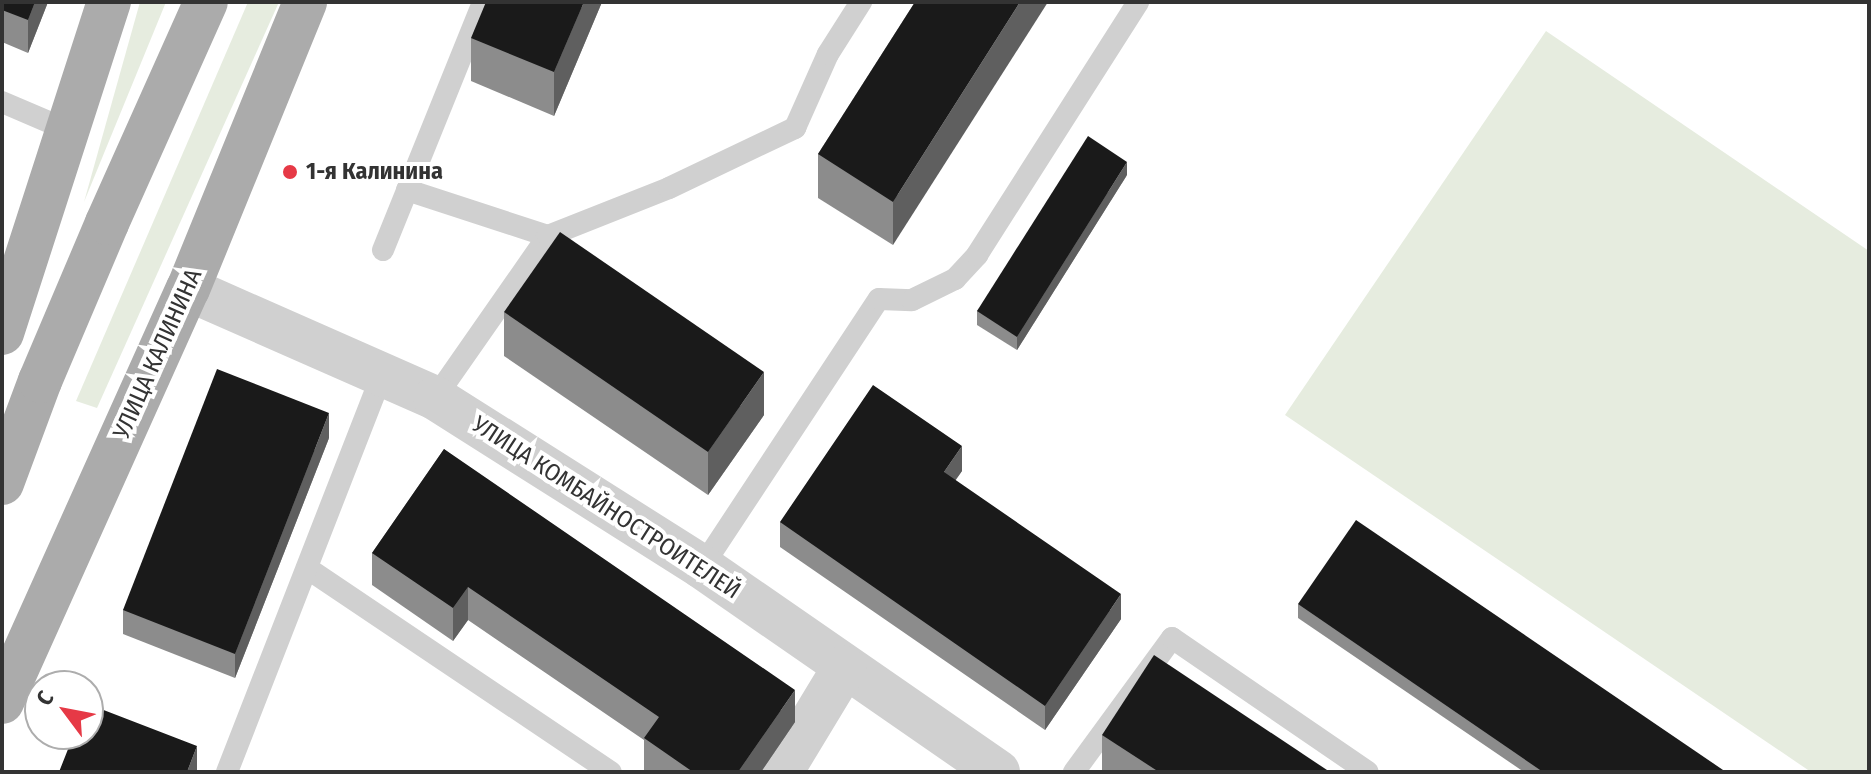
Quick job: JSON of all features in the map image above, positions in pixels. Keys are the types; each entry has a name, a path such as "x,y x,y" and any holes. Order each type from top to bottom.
{"main road":[{"path":"2,333 70,131 109,2"},
{"path":"2,483 40,381 206,2"},
{"name":"УЛИЦА КАЛИНИНА","path":"2,702 188,289 305,2"}],"street":[{"name":"УЛИЦА КОМБАЙНОСТРОИТЕЛЕЙ","path":"188,289 435,398 702,567 998,772"},
{"path":"781,772 844,668"}],"lane":[{"path":"383,250 483,2"},
{"path":"435,398 548,236 669,188 795,128 828,54 861,2"},
{"path":"702,567 879,299 912,300 955,279 977,255 1138,2"},
{"path":"2,102 70,131"},
{"path":"407,190 548,236"},
{"path":"227,772 382,374"},
{"path":"307,568 611,772"},
{"path":"1074,772 1172,638 1368,772"}],"shaded area":[{"path":"140,2 166,2 84,202"},
{"path":"248,2 279,2 97,408 76,401"},
{"path":"1546,31 1869,251 1869,772 1811,772 1285,415"}],"building":[{"path":"2,2 35,2 28,20 2,10"},
{"path":"486,2 584,2 554,72 471,38"},
{"path":"915,2 1020,2 893,202 818,154"},
{"path":"1088,136 1127,162 1017,337 977,311"},
{"path":"560,232 764,372 708,452 504,312"},
{"path":"217,369 329,413 235,654 123,610"},
{"path":"873,385 962,446 944,472 1121,594 1045,706 780,522"},
{"path":"444,449 795,690 738,772 693,772 644,738 659,717 468,587 453,608 372,553"},
{"path":"1356,520 1726,772 1543,772 1298,604"},
{"path":"1154,655 1330,772 1159,772 1102,735"},
{"path":"104,710 197,746 187,772 59,772 68,750 104,750"}],"place":[{"name":"1-я Калинина","path":"290,172"}]}
